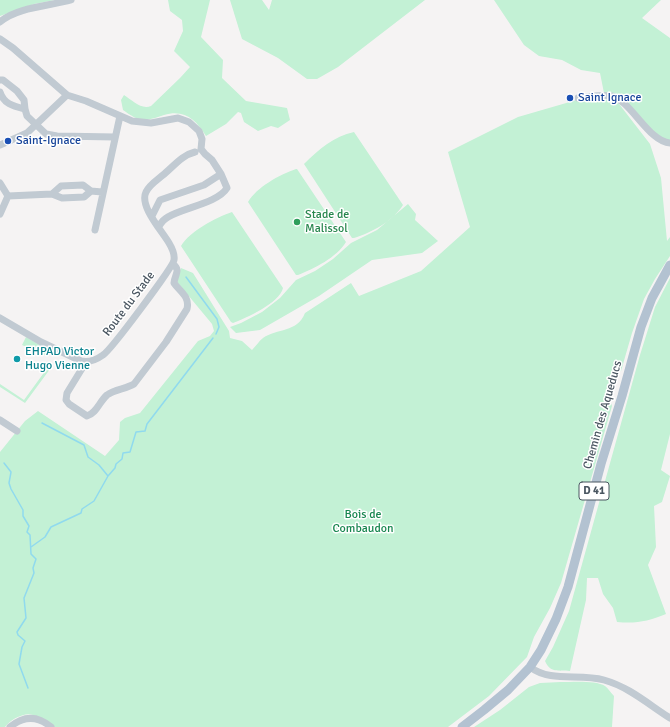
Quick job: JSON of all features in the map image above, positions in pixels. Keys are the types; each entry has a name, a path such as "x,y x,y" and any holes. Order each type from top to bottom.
{"main road":[{"name":"Chemin des Aqueducs","path":"462,727 508,690 530,667 541,650 556,619 568,587 601,464 641,327 652,298 670,265"}],"street":[{"path":"0,22 27,10 71,0"},
{"path":"0,39 67,95 86,101 132,121 144,123 157,122 173,118 183,119 193,124 199,131 202,139 198,150 182,158 146,191 144,202 172,248 174,256 173,264 178,270 174,283 186,297 188,304 187,309 166,342 134,384 107,395 94,412 87,416 69,404 66,400 67,393 86,362 69,356 0,318"},
{"path":"0,80 3,80 17,91 24,100 27,116 42,132 49,136 115,137"},
{"path":"0,92 2,97 9,105 25,110"},
{"path":"0,145 23,135 36,125 67,95"},
{"path":"578,98 606,96 618,98 654,135 663,142 670,144"},
{"path":"95,230 102,192 120,116"},
{"path":"159,226 168,217 205,203 225,191 227,186 212,160 198,150"},
{"path":"152,216 160,200 204,185 221,174"},
{"path":"0,182 8,196"},
{"path":"52,194 61,186 83,185 92,191 102,192"},
{"path":"8,196 52,194 62,198 84,197 92,191"},
{"path":"0,214 8,196"},
{"name":"Route du Stade","path":"86,362 97,359 106,353 173,264"},
{"path":"0,420 17,431"},
{"path":"530,667 542,674 550,676 591,677 612,683 634,694 670,718"},
{"path":"10,727 23,718 35,718 51,727"}],"green space":[{"path":"0,0 55,0 34,4 0,16"},
{"path":"168,0 210,0 201,37 223,60 222,78 246,101 287,108 290,120 278,128 271,126 258,131 244,122 241,113 238,112 226,124 206,136 194,121 184,115 171,114 143,120 134,117 123,110 121,100 124,95 140,106 151,106 190,67 174,51 183,31 182,20 170,11"},
{"path":"230,0 262,0 269,10 272,0 425,0 338,67 317,79 307,79 278,58 242,39"},
{"path":"494,0 661,0 642,18 670,38 670,141 661,139 623,101 604,93 600,73 581,70 562,60 539,56 524,45"},
{"name":"Bois de Combaudon","path":"580,99 616,100 650,144 661,178 667,241 670,237 670,256 644,299 621,371 614,373 607,391 612,406 561,583 550,608 534,637 527,657 489,696 448,727 52,727 38,717 29,714 18,717 5,727 0,727 0,452 25,421 38,411 105,456 119,440 120,422 125,418 140,413 198,341 210,336 214,331 212,324 178,283 177,280 181,268 193,273 229,331 230,338 242,341 252,350 263,338 297,324 305,313 351,283 359,296 421,271 470,227 448,152 518,117"},
{"path":"354,132 403,205 394,216 381,226 352,238 304,164 333,140"},
{"name":"Stade de Malissol","path":"296,169 346,242 331,258 298,275 296,275 248,202 257,191 269,182"},
{"path":"408,204 416,214 415,220 438,241 422,253 372,260 319,296 260,330 236,333 230,327 262,312 280,298 296,280 315,271 333,259 351,243 377,230"},
{"path":"232,212 283,288 281,294 276,299 262,309 233,323 181,246 190,235 197,230"},
{"path":"670,278 670,434 661,470 670,476 662,502 654,506 656,547 648,565 666,614 631,623 617,622 613,608 603,594 598,578 587,578 586,600 570,671 555,670 549,667 545,661 569,611 640,355 655,307"},
{"path":"26,337 48,350 45,355 22,345"},
{"path":"51,363 53,365 25,403 0,387 0,384 24,400"},
{"path":"577,682 601,684 614,696 612,727 474,727 500,710 529,687 540,683"}],"waterway":[{"path":"186,277 217,319 219,327 216,334"},
{"path":"31,547 45,537 51,527 81,513 82,509 94,501 108,476 115,468 116,464 122,459 123,453 130,452 136,432 145,431 147,424 213,338"},
{"path":"42,423 84,445 88,457 99,465 108,476"},
{"path":"4,463 11,472 9,483 23,510 23,516 29,526 27,532 30,535 31,554 36,559 33,568 34,573 24,598 26,618 17,632 18,635 25,641 22,647 19,664 28,688"}],"place":[{"name":"Saint Ignace","path":"570,98"},
{"name":"Saint-Ignace","path":"8,141"},
{"name":"Stade de Malissol","path":"297,222"},
{"name":"EHPAD Victor Hugo Vienne","path":"17,359"}]}
